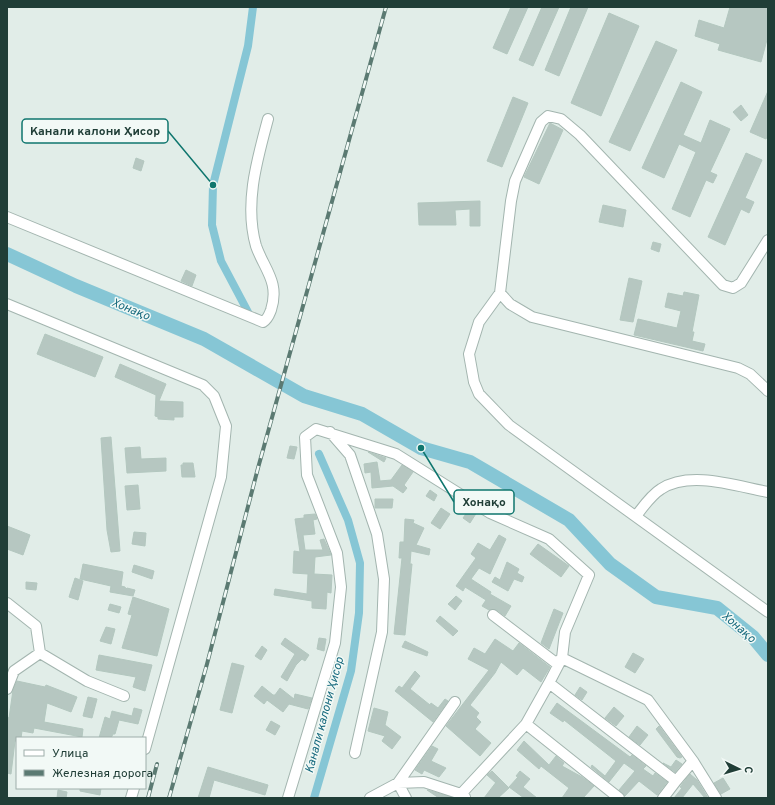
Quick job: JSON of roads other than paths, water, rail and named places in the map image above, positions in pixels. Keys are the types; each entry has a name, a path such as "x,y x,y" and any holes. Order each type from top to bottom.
{"street":[{"path":"768,240 741,283 733,288 723,286 580,135 562,119 548,116 541,122 515,181 511,201 500,293 479,322 469,354 474,382 479,394 509,425 636,516 725,583 768,612"},
{"path":"7,217 263,322 269,316 274,290 272,280 257,247 251,214 256,161 268,119"},
{"path":"500,293 532,317 543,321 738,368 750,374 768,391"},
{"path":"7,304 203,385 214,396 226,426 220,477 146,745"},
{"path":"288,798 335,643 341,588 337,553 307,475 305,437 316,429 330,432 396,454 490,513 549,539 589,575 565,632 562,658 526,724 464,796 424,782 398,783 370,798"},
{"path":"330,432 350,455 377,534 384,579 382,632 355,753"},
{"path":"636,516 659,490 680,480 708,481 768,492"},
{"path":"7,603 36,626 40,653"},
{"path":"493,615 556,663 562,658"},
{"path":"7,688 14,671 40,653"},
{"path":"40,653 87,681 124,696"},
{"path":"562,658 648,700 693,761 716,798"},
{"path":"549,683 676,781"},
{"path":"398,783 455,702"},
{"path":"526,724 619,798"},
{"path":"663,798 693,761"},
{"path":"398,783 406,798"}],"waterway":[{"name":"Канали калони Ҳисор","path":"248,312 221,261 212,225 213,185 248,46 253,7"},
{"name":"Хонақо","path":"7,254 76,286 204,339 304,396 362,414 421,448 470,462 569,520 610,564 656,597 717,608 753,637 768,655"},
{"name":"Канали калони Ҳисор","path":"314,798 351,671 359,613 360,563 348,520 319,454"}],"railway":[{"path":"169,798 207,664 258,468 386,7"},
{"path":"148,798 157,764"}],"place":[{"name":"Канали калони Ҳисор","path":"213,185"},
{"name":"Хонақо","path":"421,448"}]}
